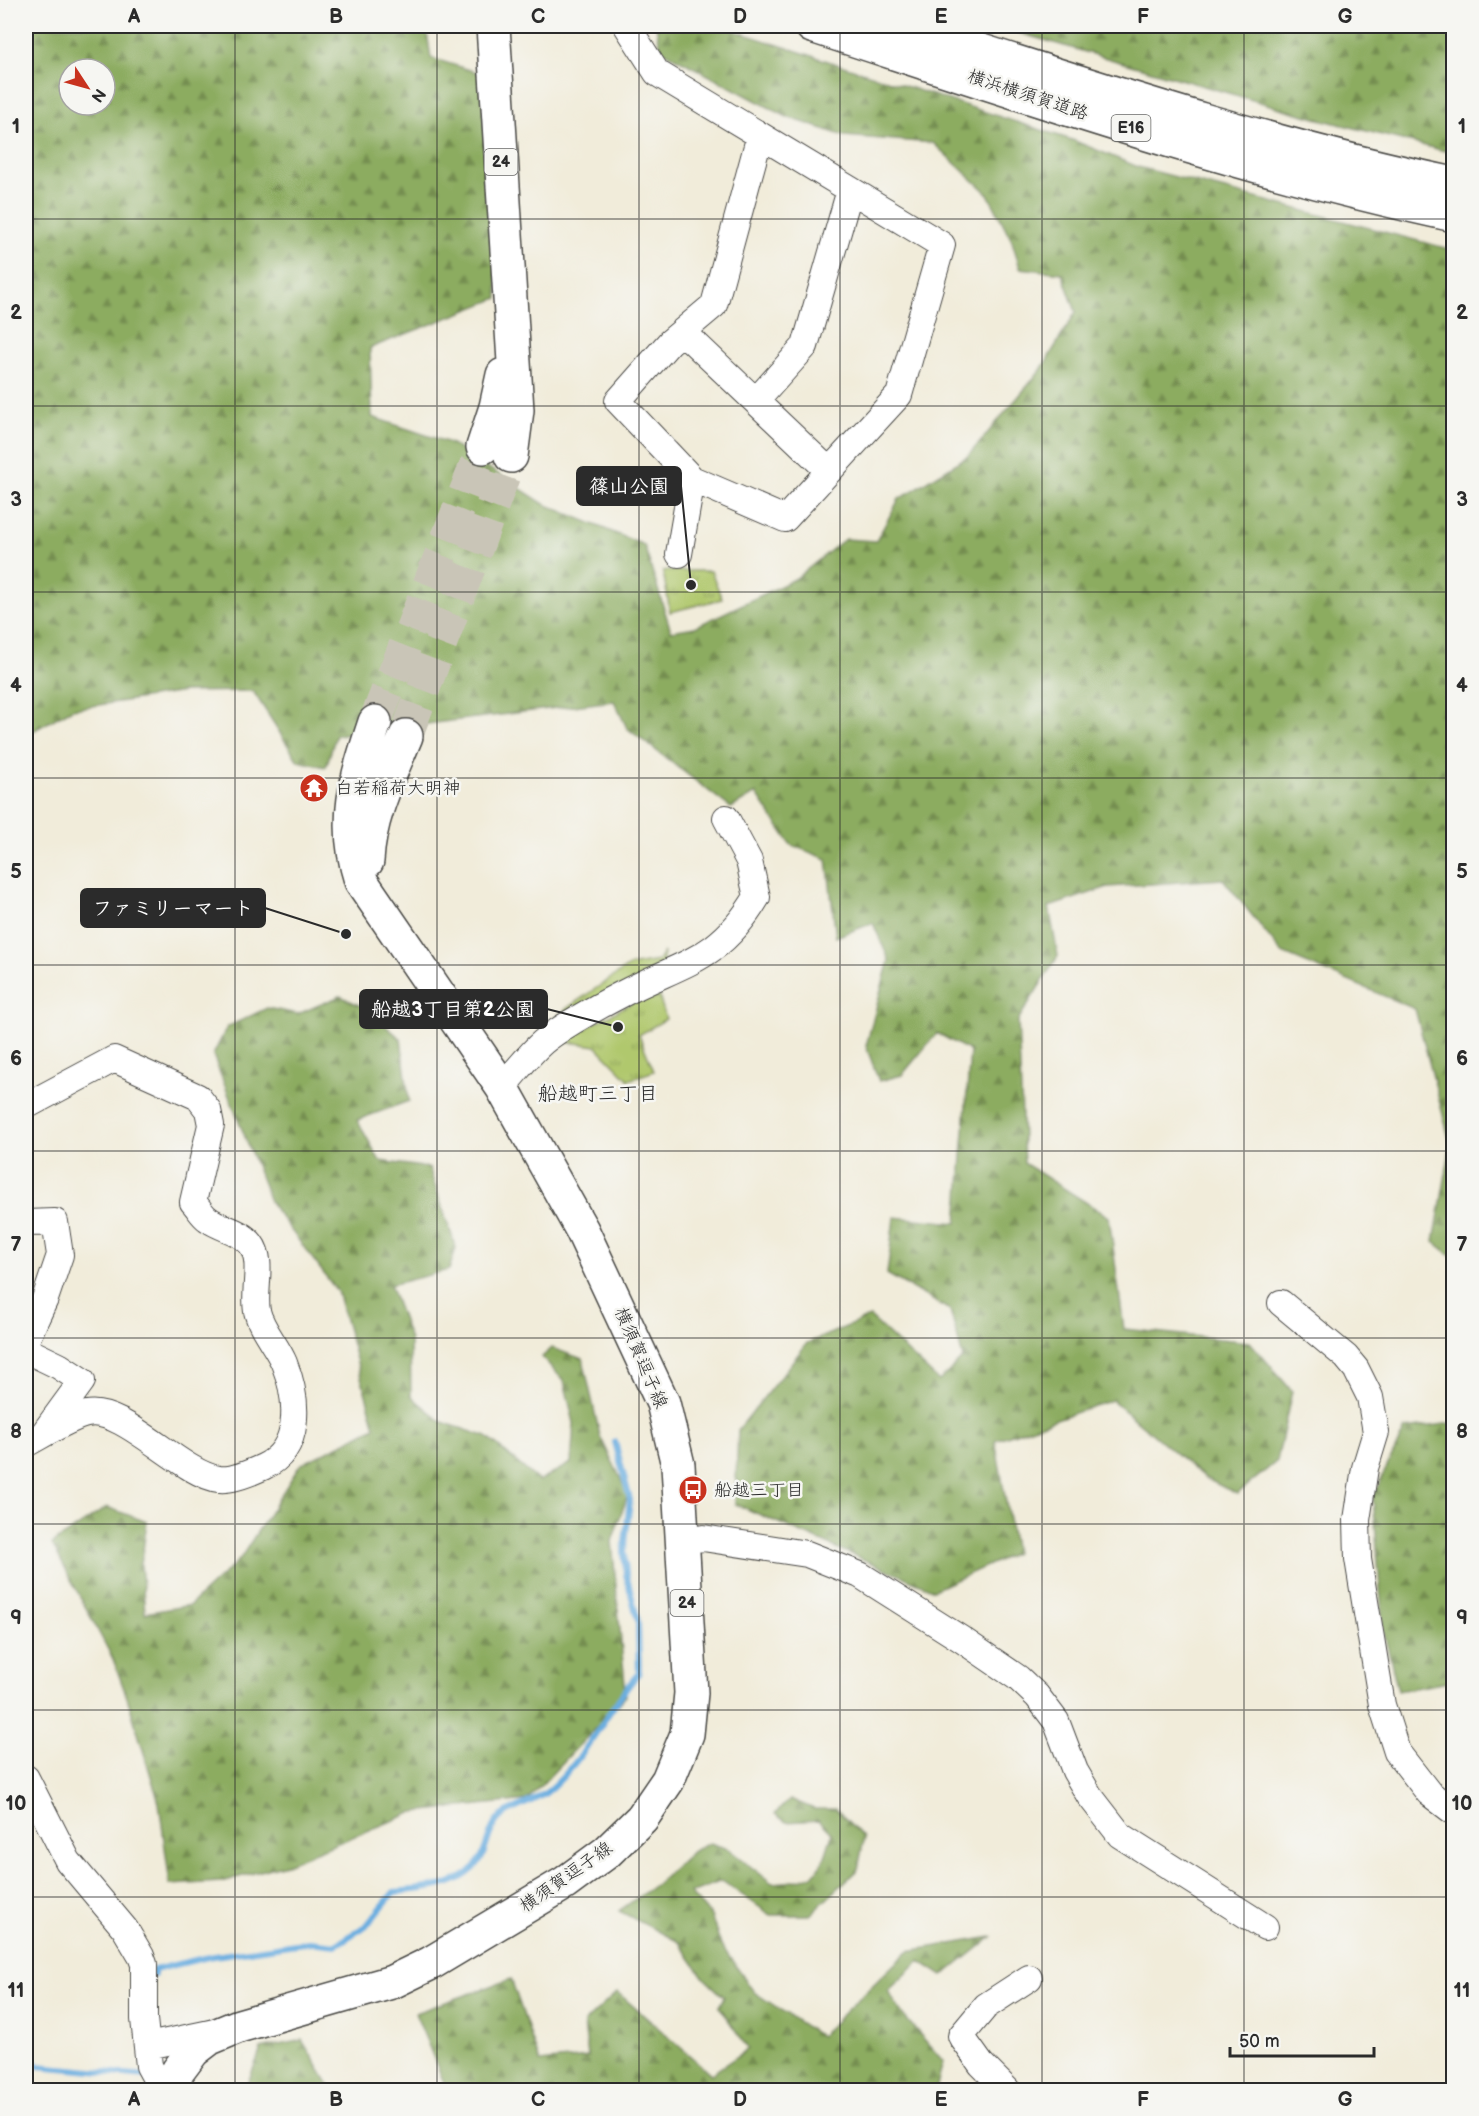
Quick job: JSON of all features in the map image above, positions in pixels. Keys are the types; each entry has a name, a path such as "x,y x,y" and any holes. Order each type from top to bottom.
{"main road":[{"name":"24","path":"493,26 511,298 505,363 496,406 497,451"},
{"name":"横浜横須賀道路","path":"812,26 1209,153 1315,182 1454,215"},
{"name":"横浜横須賀道路","path":"904,26 1191,117 1454,184"},
{"name":"横須賀逗子線","path":"169,2091 178,2071 193,2051 210,2038 239,2026 393,1982 430,1963 564,1883 607,1852 642,1818 668,1780 687,1734 691,1693 678,1465 663,1402 582,1230 502,1087 371,899 361,881 354,861 351,803 375,722"},
{"name":"横須賀逗子線","path":"371,899 367,864 368,842 375,813 406,736"}],"street":[{"path":"627,26 657,73 760,135 850,190 942,245 899,395 785,519 692,479 618,401 670,342 684,333 714,305 760,135"},
{"path":"756,400 805,346 850,190"},
{"path":"684,333 829,471"},
{"path":"679,554 692,479"},
{"path":"502,1087 543,1042 622,994 671,972 719,946 741,923 757,897 749,861 726,818"},
{"path":"26,1106 114,1059 198,1097 208,1110 211,1125 193,1202 207,1219 235,1232 251,1244 257,1257 257,1313 284,1363 294,1402 294,1428 287,1446 273,1463 221,1480 199,1473 148,1438 110,1418 88,1413 34,1440"},
{"path":"26,1222 55,1222 60,1255 45,1299 26,1340"},
{"path":"1281,1303 1346,1357 1356,1369 1370,1397 1376,1432 1365,1468 1357,1520 1358,1559 1382,1705 1397,1752 1429,1793 1454,1812"},
{"path":"26,1350 59,1366 82,1381 34,1440"},
{"path":"683,1541 703,1538 807,1554 860,1575 961,1639 1018,1678 1037,1696 1056,1721 1076,1771 1089,1796 1120,1835 1265,1927"},
{"path":"26,1779 68,1861 125,1929 141,1956 144,1964 144,2019 149,2066 162,2091"},
{"path":"1006,2091 981,2064 961,2036 986,2006 1029,1978"},
{"path":"148,2046 239,2026"}],"green space":[{"path":"26,26 426,26 431,58 480,73 498,298 370,348 372,417 450,443 544,504 644,545 671,631 695,627 795,579 845,539 876,541 899,499 968,456 1041,370 1076,312 1062,273 1020,268 1012,241 988,194 933,143 844,136 787,117 661,50 656,26 720,26 1075,141 1138,167 1453,250 1453,1257 1434,1242 1451,1145 1415,1009 1282,953 1223,879 1108,887 1049,907 1058,956 1018,1020 1024,1163 1109,1217 1124,1329 1250,1342 1292,1391 1277,1461 1237,1494 1205,1478 1112,1400 995,1440 1015,1553 934,1590 735,1504 738,1430 807,1343 870,1317 939,1381 963,1358 950,1310 887,1274 894,1217 957,1223 970,1051 937,1033 902,1075 879,1081 866,1046 889,960 873,923 836,937 827,859 791,845 756,793 731,808 627,728 614,701 336,735 326,767 298,761 253,691 184,692 72,709 26,735"},
{"path":"995,26 1453,26 1453,153 1315,118"},
{"path":"663,571 711,571 722,599 670,612"},
{"path":"664,952 662,968 547,1026 567,1008 629,966 658,961"},
{"path":"657,989 666,1019 639,1035 654,1071 629,1080 596,1046 562,1041"},
{"path":"340,996 363,1007 401,1039 409,1101 357,1120 380,1161 429,1168 456,1248 449,1270 390,1285 410,1340 411,1396 442,1422 487,1437 539,1481 571,1463 574,1423 564,1381 542,1357 552,1348 583,1359 600,1436 628,1494 612,1541 626,1696 527,1800 414,1812 286,1864 221,1882 170,1885 159,1803 128,1700 113,1659 52,1544 107,1507 147,1522 141,1564 145,1613 190,1605 240,1559 300,1465 375,1427 337,1291 271,1204 213,1055 227,1027 267,1008 298,1014"},
{"path":"1453,1423 1453,1681 1398,1691 1383,1629 1373,1496 1405,1429"},
{"path":"790,1799 814,1809 836,1809 864,1838 858,1869 810,1915 771,1915 722,1881 690,1893 711,1916 721,1945 754,1992 820,2036 908,1951 992,1937 943,1976 920,1961 888,1991 903,2015 943,2061 936,2090 447,2090 415,2013 511,1979 540,2062 588,2057 584,2023 617,1992 711,2074 748,2049 719,2006 724,1997 704,1978 679,1942 619,1911 659,1882 693,1851 710,1843 728,1849 772,1883 798,1880 814,1873 824,1859 832,1833 819,1820 786,1822 775,1814"},
{"path":"302,2040 332,2090 245,2090 261,2049"}],"waterway":[{"path":"154,1975 154,1970 208,1957 309,1942 336,1945 367,1925 394,1892 430,1888 463,1877 480,1860 493,1826 500,1818 547,1792 561,1780 639,1673 638,1621 626,1574 624,1551 630,1500 615,1442"},
{"path":"26,2050 38,2066 146,2076"}],"tunnel":[{"path":"375,722 483,447"},
{"path":"406,736 511,456"}],"place":[{"name":"篠山公園","path":"691,585"},
{"name":"白若稲荷大明神","path":"314,788"},
{"name":"ファミリーマート","path":"346,934"},
{"name":"船越3丁目第2公園","path":"618,1027"},
{"name":"船越三丁目","path":"693,1490"}],"district":[{"name":"船越町三丁目","path":"598,1094"}]}
